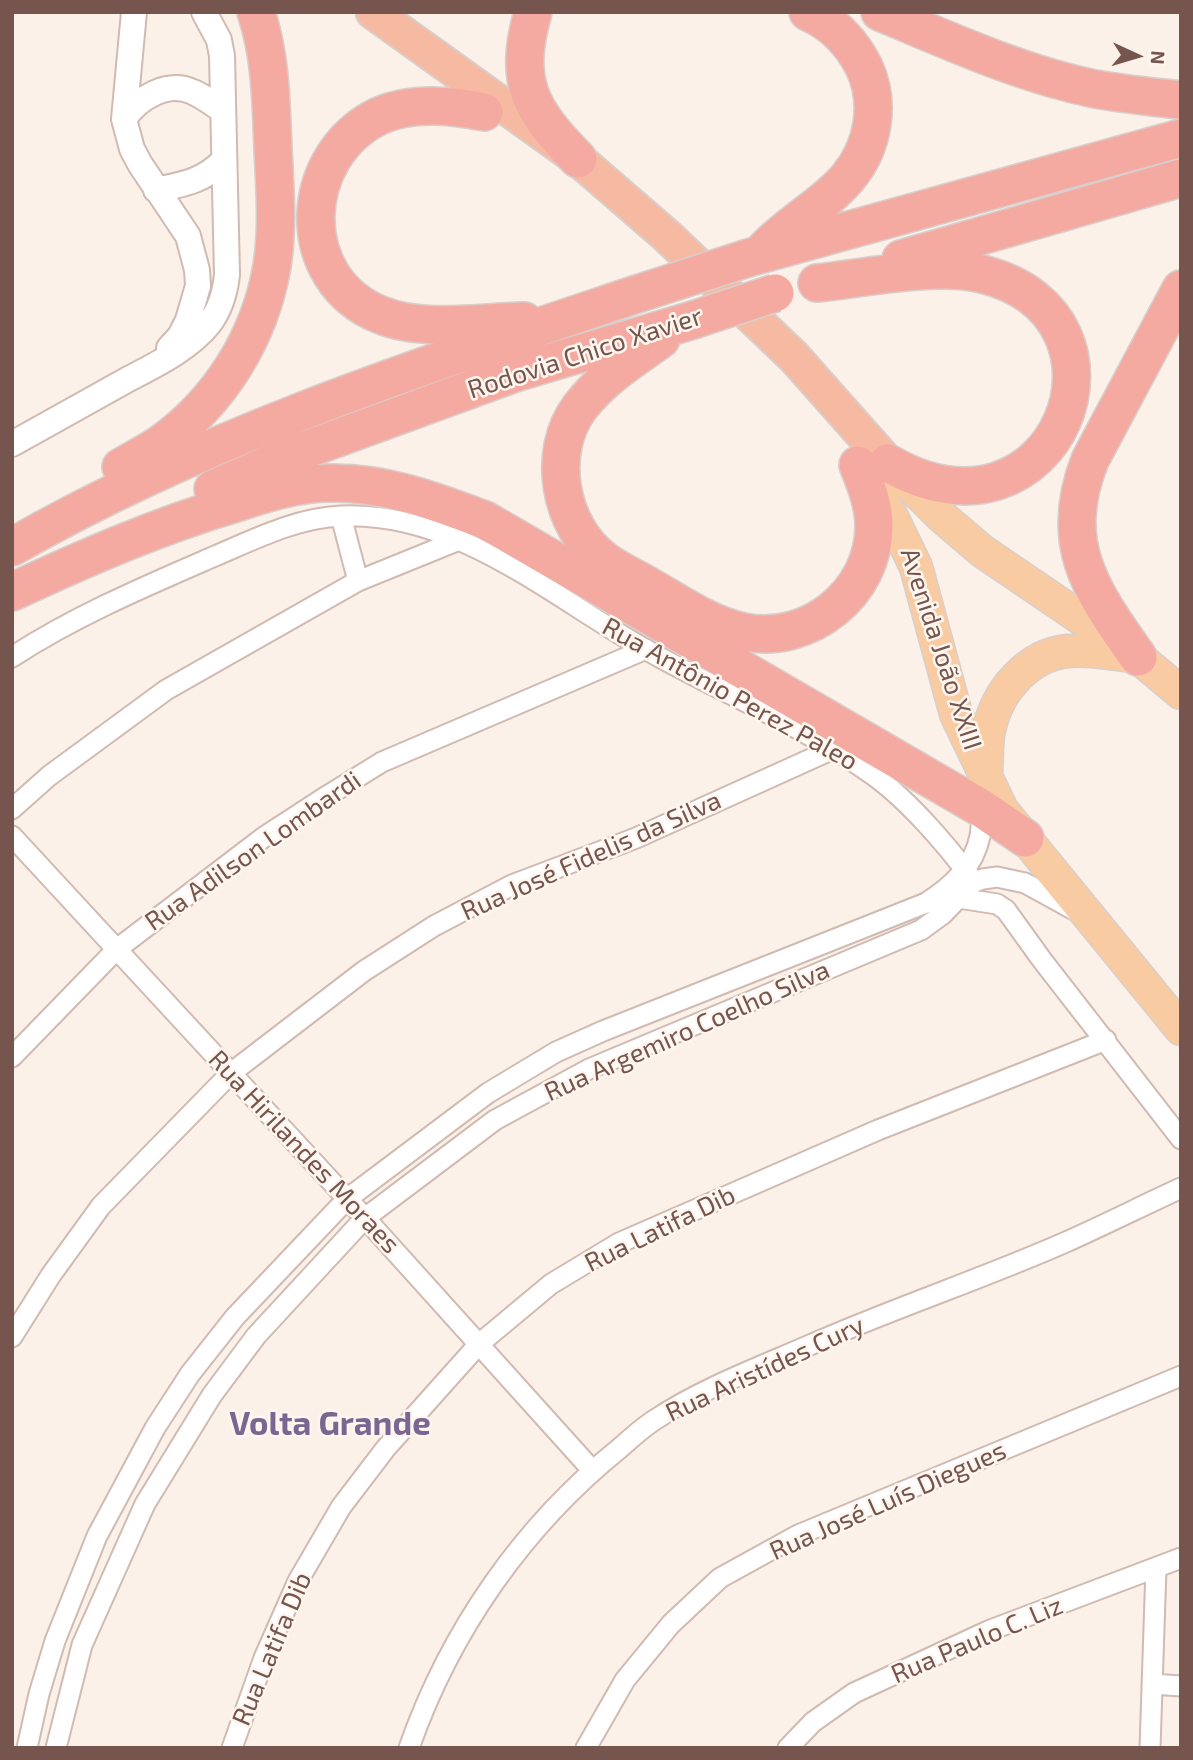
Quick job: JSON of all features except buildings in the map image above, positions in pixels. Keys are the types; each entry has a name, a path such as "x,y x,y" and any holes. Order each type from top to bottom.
{"highway":[{"path":"12,545 82,491 162,443 188,422 212,398 249,339 263,303 272,266 276,218 269,66 256,12"},
{"path":"349,12 484,112 785,362"},
{"path":"373,12 579,159"},
{"path":"533,12 524,50 529,93 536,111 579,159 667,236 785,362 873,464 944,486 975,487 1007,477 1035,459 1059,431 1070,396 1072,375 1069,353 1051,316 1036,301 999,279 952,270 817,283"},
{"path":"753,257 781,232 836,192 861,162 870,139 873,96 868,75 859,57 832,25 808,12"},
{"path":"880,12 952,43 1048,77 1094,89 1181,100"},
{"path":"484,112 461,107 422,106 400,109 361,126 328,163 320,185 316,208 317,236 323,260 337,281 355,300 380,315 413,323 562,319"},
{"name":"Rodovia Chico Xavier","path":"12,545 148,476 263,427 385,380 753,257 1181,138"},
{"name":"Rodovia Chico Xavier","path":"12,591 109,534 291,455 518,372 775,293 1181,178"},
{"path":"1138,657 1099,602 1088,578 1077,530 1078,505 1081,482 1090,460 1181,289"},
{"path":"687,321 607,377 578,410 563,446 563,487 567,508 576,528 603,560 705,619 724,626 767,634 806,626 825,617 841,604 865,567 874,528 873,464"},
{"path":"12,591 113,545 273,491 329,483 385,488 411,494 485,520 983,793 1025,838"}],"main road":[{"name":"Avenida João XXIII","path":"873,464 982,551 1138,657 1181,693"},
{"name":"Avenida João XXIII","path":"873,464 890,513 916,567 956,714 983,793"},
{"path":"983,793 989,730 996,710 1010,686 1026,668 1045,656 1068,651 1138,657"},
{"path":"1025,838 1088,918 1176,1018"}],"street":[{"path":"134,12 124,119 132,149 188,236 194,253 198,286 180,336 155,365"},
{"path":"12,444 155,365 194,339 208,326 218,310 225,293 227,275 222,56 219,40 204,12"},
{"path":"124,119 138,103 171,88 192,91 222,110"},
{"path":"156,190 196,181 214,171 224,160"},
{"path":"341,516 358,581"},
{"name":"Rua Antônio Perez Paleo","path":"12,657 40,639 150,584 278,530 317,518 341,516 393,521 428,529 491,555 646,649 832,749 902,798 969,876"},
{"path":"12,809 49,776 166,690 358,581 459,540"},
{"name":"Rua Adilson Lombardi","path":"12,1057 117,948 264,837 382,762 646,649"},
{"path":"1138,657 1181,671"},
{"name":"Rua José Fidelis da Silva","path":"12,1337 51,1275 102,1206 231,1073 364,971 434,926 512,886 636,838 832,749"},
{"name":"Rua Argemiro Coelho Silva","path":"56,1748 82,1645 145,1504 212,1395 256,1336 365,1218 495,1120 552,1088 589,1069 920,930 943,914 954,893 969,876 979,839 983,793"},
{"name":"Rua Hirilandes Moraes","path":"12,836 365,1218 592,1470"},
{"path":"969,876 997,877 1024,883 1088,918"},
{"path":"954,893 997,904 1006,911 1181,1139"},
{"name":"Rua Argemiro Coelho Silva","path":"27,1748 39,1694 75,1588 119,1492 155,1428 190,1374 235,1317 346,1199 488,1093 556,1052 615,1025 954,893"},
{"name":"Rua Latifa Dib","path":"232,1748 264,1658 298,1581 341,1507 395,1438 479,1345 551,1284 619,1243 877,1129 1106,1040"},
{"name":"Rua Aristídes Cury","path":"409,1748 448,1656 480,1601 514,1555 592,1470 652,1422 722,1384 848,1328 1065,1243 1181,1188"},
{"name":"Rua José Luís Diegues","path":"586,1748 625,1680 671,1625 720,1578 798,1535 1181,1376"},
{"name":"Rua Paulo C. Liz","path":"788,1748 813,1722 854,1693 988,1631 1181,1558"},
{"path":"1150,1748 1156,1568"},
{"path":"1152,1684 1181,1686"}],"district":[{"name":"Volta Grande","path":"330,1424"}]}
